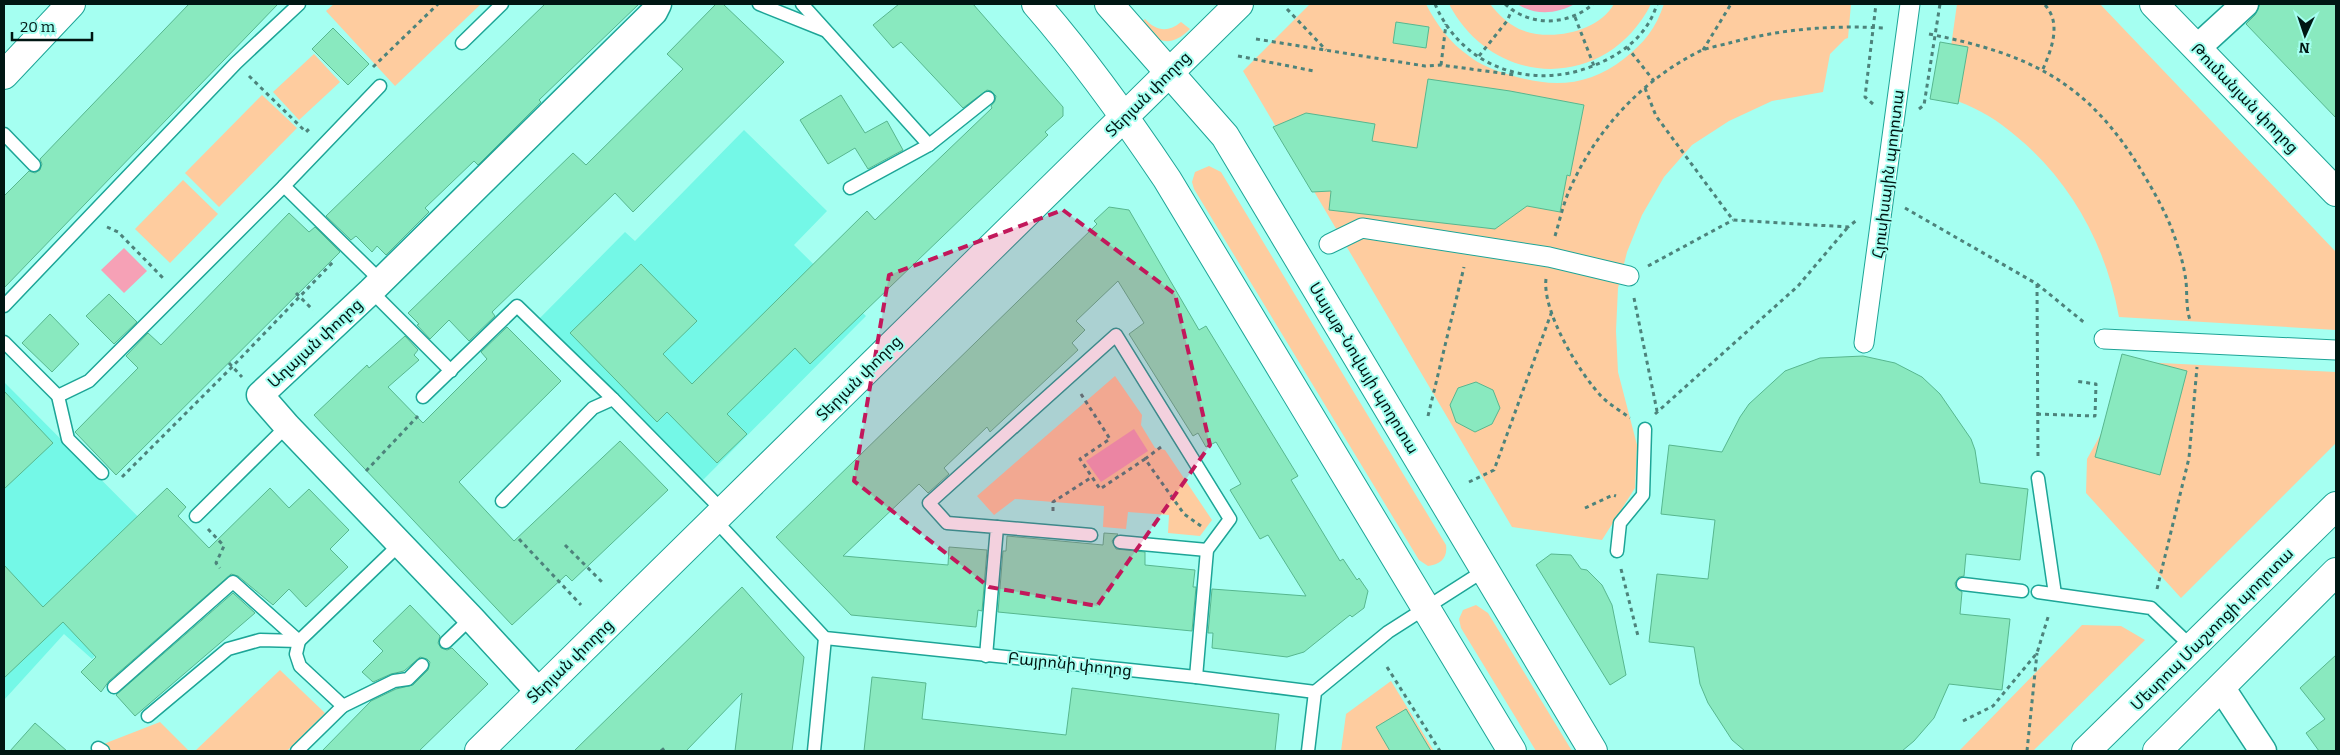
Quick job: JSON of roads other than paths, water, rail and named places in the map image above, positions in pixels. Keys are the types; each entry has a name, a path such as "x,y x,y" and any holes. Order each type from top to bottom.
{"main road":[{"path":"4,75 71,4"},
{"path":"1036,4 1074,48 1125,116 1172,187 1512,751"},
{"name":"Սայաթ-Նովայի պողոտա","path":"1109,4 1224,136 1593,751"},
{"name":"Տերյան փողոց","path":"480,751 1239,4"},
{"name":"Թումանյան փողոց","path":"2154,4 2336,192"},
{"name":"Մեսրոպ Մաշտոցի պողոտա","path":"2086,751 2336,506"},
{"path":"2157,751 2336,572"}],"street":[{"name":"Աղայան փողոց","path":"539,692 472,618 286,426 260,395 376,286 654,12 658,4"},
{"name":"Հյուսիսային պողոտա","path":"1864,343 1886,197 1910,4"},
{"path":"2197,48 2245,4"},
{"path":"1329,244 1362,228 1549,257 1630,276"},
{"path":"2104,339 2336,350"},
{"path":"2221,688 2263,751"}],"lane":[{"path":"4,306 82,214 299,4"},
{"path":"462,42 502,4"},
{"path":"759,4 827,31"},
{"path":"802,4 929,145"},
{"path":"58,396 89,381 178,294 380,86"},
{"path":"850,188 929,145 988,98"},
{"path":"4,134 34,165"},
{"path":"284,186 347,248 376,286 451,371"},
{"path":"423,397 517,306 613,399 719,515 825,638 814,751"},
{"path":"1091,536 947,522 929,503 1116,335 1230,519 1207,550 1196,677"},
{"path":"4,342 58,396 68,438 102,473"},
{"path":"502,501 593,408 613,399"},
{"path":"196,516 286,426"},
{"path":"1617,551 1620,523 1643,495 1645,429"},
{"path":"2038,478 2055,594"},
{"path":"986,656 997,527"},
{"path":"1120,542 1207,550"},
{"path":"343,706 300,666 296,654 299,641 400,544"},
{"path":"1308,751 1316,692 1388,632 1485,570"},
{"path":"114,687 233,582 299,641"},
{"path":"1963,584 2022,591"},
{"path":"2038,592 2151,608 2193,648"},
{"path":"446,642 472,618"},
{"name":"Բայրոնի փողոց","path":"825,638 1196,677 1316,692"},
{"path":"148,716 228,649 260,640 299,641"},
{"path":"297,751 343,706 394,680 408,679 422,665"}]}
